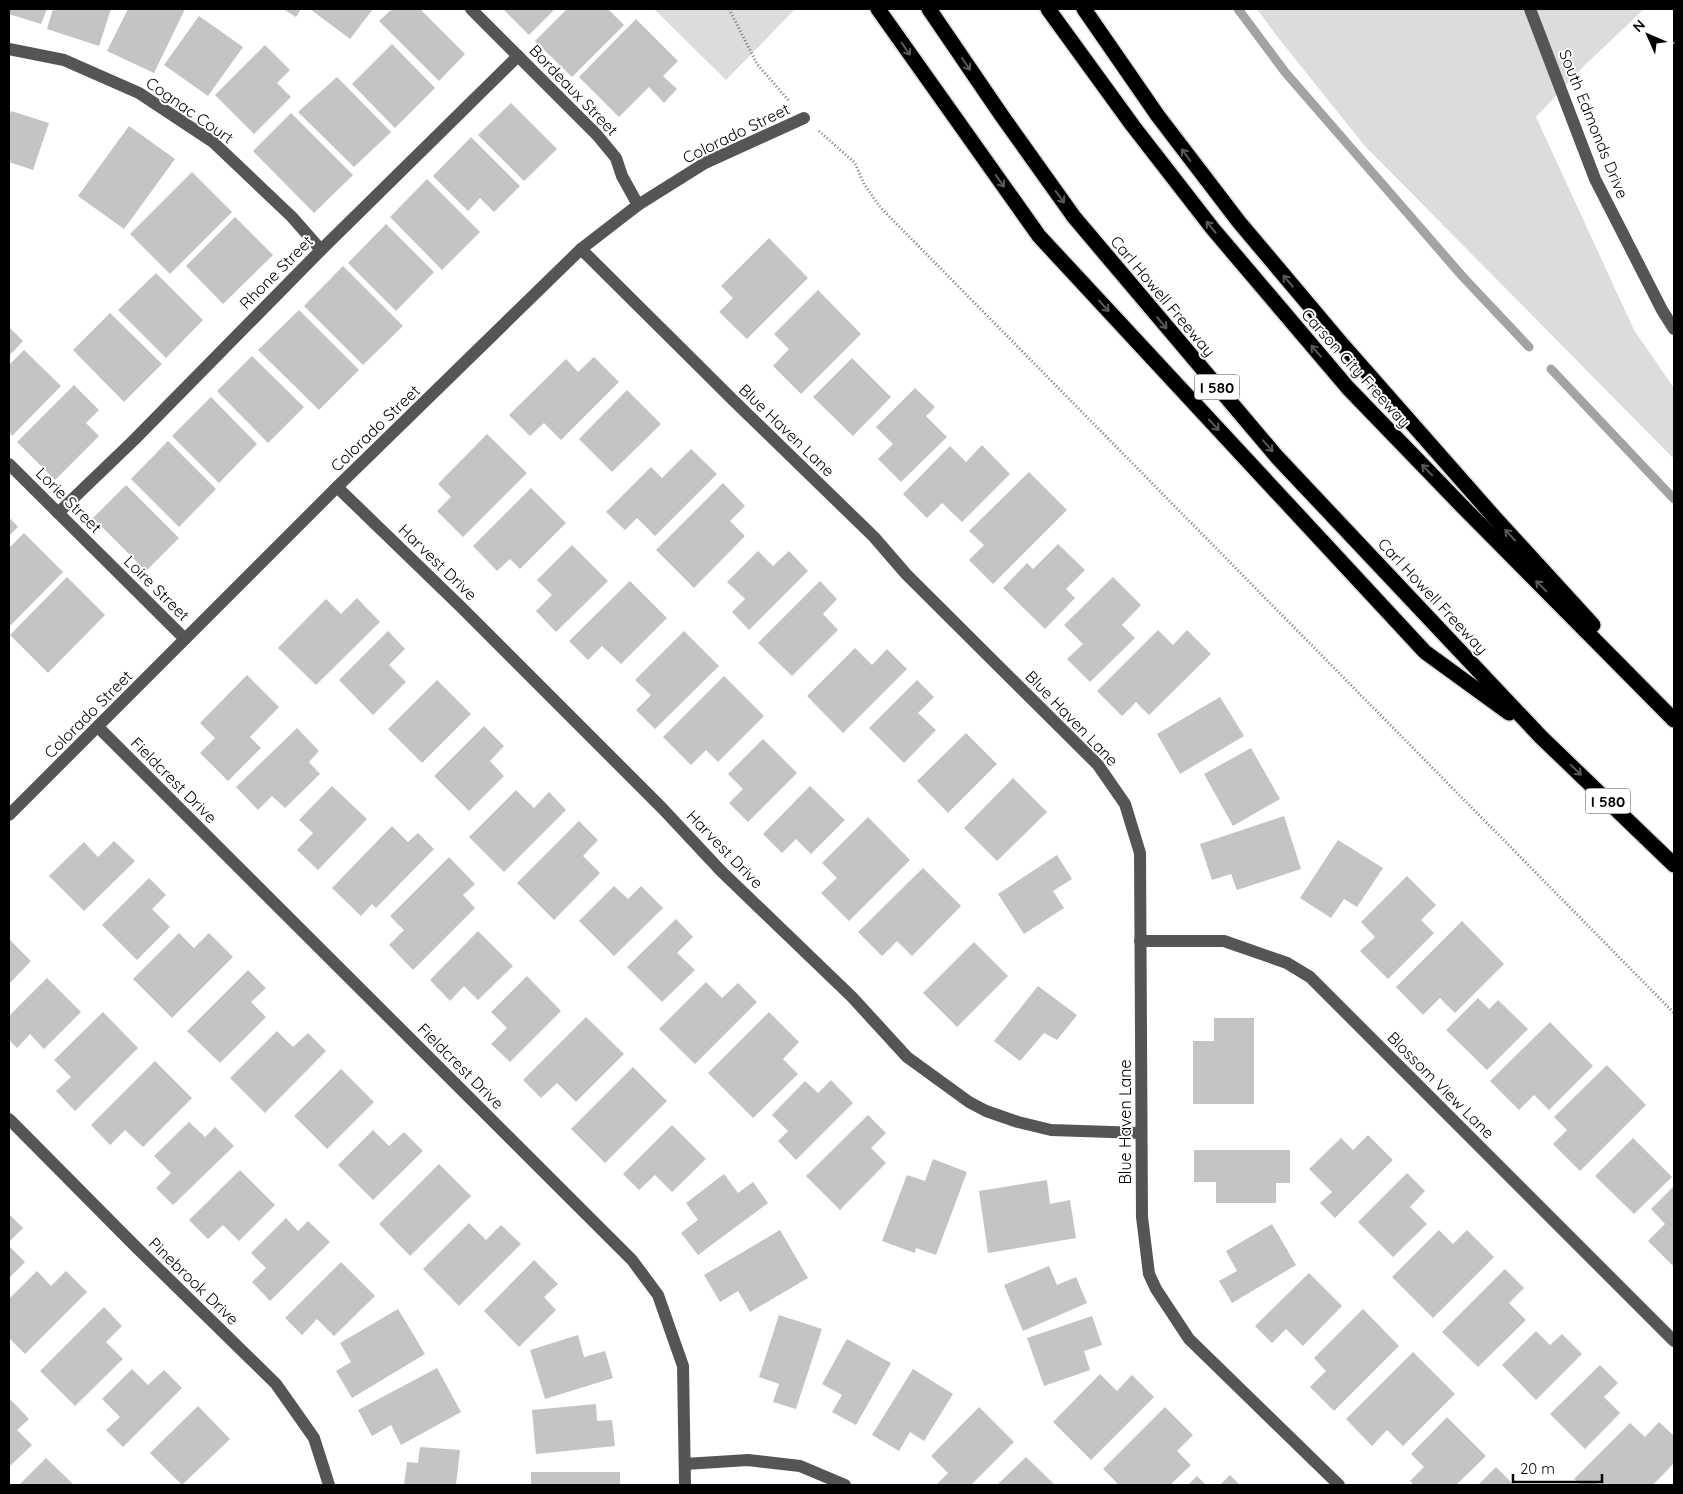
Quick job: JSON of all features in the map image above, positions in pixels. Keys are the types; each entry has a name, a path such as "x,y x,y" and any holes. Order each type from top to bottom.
{"highway":[{"path":"878,9 1039,236 1425,652 1541,736"},
{"name":"Carl Howell Freeway","path":"929,9 1074,217 1164,325 1277,457 1541,736"},
{"name":"Carson City Freeway","path":"1048,9 1133,126 1213,230 1348,388 1674,720"},
{"path":"1084,9 1196,168 1274,265 1494,518 1674,712"},
{"name":"I 580","path":"1541,736 1674,865"}],"street":[{"name":"Bordeaux Street","path":"471,9 597,135 616,158 622,176 638,206"},
{"name":"South Edmonds Drive","path":"1530,9 1595,179 1662,310 1674,329"},
{"name":"Cognac Court","path":"9,49 64,60 139,93 213,142 292,217 321,250"},
{"name":"Rhone Street","path":"58,512 134,440 321,250 518,56"},
{"name":"Colorado Street","path":"9,815 337,487 581,249 638,206 705,164 804,118"},
{"name":"Blue Haven Lane","path":"581,249 732,400 874,537 906,574 1098,765 1125,804 1140,853 1142,1217 1149,1274 1156,1289 1189,1339 1340,1485"},
{"name":"Lorie Street","path":"9,464 106,560"},
{"name":"Harvest Drive","path":"337,487 461,607 634,780 721,871 852,998 907,1057 969,1102 986,1111 1018,1122 1051,1130 1141,1133"},
{"name":"Loire Street","path":"106,560 185,639"},
{"name":"Fieldcrest Drive","path":"98,727 632,1260 658,1295 684,1366 685,1485"},
{"name":"Blossom View Lane","path":"1140,941 1224,941 1287,963 1310,977 1674,1342"},
{"name":"Pinebrook Drive","path":"9,1119 276,1384 314,1438 329,1485"},
{"path":"685,1464 748,1460 800,1466 845,1485"}],"path":[{"path":"729,9 757,64 804,118 855,163 872,196 899,227 1674,1013"}],"shaded area":[{"path":"654,9 795,9 726,80"},
{"path":"1257,9 1644,9 1584,66 1536,117 1634,330 1674,388 1674,459 1364,145"}],"building":[{"path":"9,9 47,9 41,24 9,14"},
{"path":"53,9 111,9 99,46 47,29"},
{"path":"128,9 185,9 154,73 107,51"},
{"path":"283,9 301,9 296,17"},
{"path":"310,9 373,9 350,39"},
{"path":"392,9 420,9 465,54 439,81 379,21"},
{"path":"503,9 555,9 529,35"},
{"path":"567,9 608,9 624,25 572,77 535,41"},
{"path":"199,16 243,47 208,96 164,65"},
{"path":"636,19 678,61 663,76 677,89 664,103 649,87 619,117 579,77"},
{"path":"392,44 435,88 395,128 352,84"},
{"path":"265,45 290,70 277,83 291,97 254,134 215,95"},
{"path":"337,77 391,132 354,167 298,112"},
{"path":"511,103 557,149 524,181 478,135"},
{"path":"11,111 49,123 33,170 9,162 9,116"},
{"path":"291,113 353,175 314,213 253,151"},
{"path":"129,126 175,159 124,229 78,196"},
{"path":"471,137 520,186 494,212 480,198 468,211 433,176"},
{"path":"192,172 232,212 170,274 130,234"},
{"path":"427,179 480,232 442,270 390,217"},
{"path":"235,217 273,255 223,304 186,266"},
{"path":"386,224 434,272 396,311 348,263"},
{"path":"769,238 808,278 747,339 719,312 733,298 721,286"},
{"path":"343,266 403,326 363,365 304,306"},
{"path":"156,273 203,320 166,358 118,310"},
{"path":"818,290 861,334 801,394 773,366 789,349 774,334"},
{"path":"299,310 359,370 319,410 258,350"},
{"path":"110,313 162,364 124,402 73,350"},
{"path":"9,327 23,341 9,356"},
{"path":"24,350 61,386 12,436 9,432 9,365"},
{"path":"252,356 304,407 268,443 217,391"},
{"path":"594,357 619,382 561,440 544,423 530,436 509,415 566,359 578,372"},
{"path":"852,358 891,397 853,436 813,397"},
{"path":"74,385 99,410 86,423 99,436 55,480 17,442"},
{"path":"915,388 935,407 926,416 947,437 901,482 878,459 893,444 876,427"},
{"path":"627,390 661,424 612,472 579,439"},
{"path":"211,397 257,444 219,483 172,436"},
{"path":"487,434 527,473 463,537 437,511 451,497 438,484"},
{"path":"168,441 216,489 179,527 131,479"},
{"path":"982,445 1010,474 962,522 942,503 927,518 903,494 950,446 966,462"},
{"path":"691,449 717,474 655,536 637,518 625,530 606,512 651,467 662,478"},
{"path":"1029,472 1067,510 993,584 969,560 984,545 969,531"},
{"path":"723,483 745,506 730,521 745,536 694,588 656,550"},
{"path":"126,485 179,538 146,571 93,518"},
{"path":"531,488 566,523 520,569 510,559 497,571 473,546"},
{"path":"9,517 18,527 9,536"},
{"path":"24,533 63,572 9,627 9,548"},
{"path":"1058,544 1085,570 1066,589 1075,598 1045,629 1003,588 1027,563 1033,569"},
{"path":"572,545 608,581 556,632 536,611 552,595 537,580"},
{"path":"758,551 773,566 789,551 808,571 749,630 732,612 745,599 727,582"},
{"path":"67,577 105,615 48,673 10,635"},
{"path":"1113,577 1141,605 1122,625 1135,638 1090,682 1067,659 1083,644 1064,625"},
{"path":"630,581 667,618 621,664 602,646 588,660 569,641"},
{"path":"820,581 837,599 823,614 838,630 792,676 758,643"},
{"path":"357,598 380,622 316,685 278,648 326,599 341,614"},
{"path":"1158,630 1173,645 1187,630 1211,654 1149,715 1136,702 1122,716 1097,691"},
{"path":"388,631 405,649 389,665 406,682 373,715 339,680"},
{"path":"684,631 719,666 655,729 636,710 651,695 635,680"},
{"path":"855,648 872,665 887,649 907,669 843,733 807,696"},
{"path":"247,675 279,707 250,737 261,748 228,781 200,753 215,738 200,723"},
{"path":"724,676 764,716 718,762 706,750 691,765 663,737"},
{"path":"437,680 471,714 422,763 388,729"},
{"path":"917,680 934,697 918,713 936,730 904,763 869,728"},
{"path":"1220,697 1244,736 1180,774 1157,734"},
{"path":"484,726 504,746 490,761 504,776 469,811 434,776"},
{"path":"297,728 319,751 309,762 320,774 285,808 272,796 258,810 236,787"},
{"path":"966,733 997,764 948,813 917,781"},
{"path":"763,739 797,773 748,822 729,803 743,789 728,774"},
{"path":"1251,748 1280,799 1233,826 1204,774"},
{"path":"1013,778 1047,812 997,861 964,828"},
{"path":"332,786 367,819 318,870 297,850 313,833 299,820"},
{"path":"810,786 845,820 811,854 796,839 782,853 763,834"},
{"path":"516,790 534,808 549,792 566,810 504,872 469,837"},
{"path":"1284,816 1301,869 1237,890 1231,874 1212,880 1200,844"},
{"path":"868,817 910,860 849,921 821,893 837,878 822,863"},
{"path":"579,821 598,840 583,856 600,873 554,920 517,883"},
{"path":"392,826 408,842 418,833 434,849 376,908 372,904 361,916 332,888"},
{"path":"1338,840 1383,868 1357,907 1344,899 1331,918 1300,898"},
{"path":"114,841 135,861 84,911 49,876 84,842 98,857"},
{"path":"1057,855 1072,879 1053,891 1064,908 1024,934 998,894"},
{"path":"449,857 475,884 463,895 475,908 413,970 389,945 404,930 390,916"},
{"path":"923,868 961,906 912,956 897,941 882,956 858,932"},
{"path":"1407,876 1436,905 1421,920 1434,933 1388,979 1360,951 1375,937 1361,922"},
{"path":"149,878 166,895 152,909 170,927 137,960 102,925"},
{"path":"614,886 628,899 641,886 663,908 614,956 579,921"},
{"path":"676,919 693,937 677,953 695,970 662,1002 627,967"},
{"path":"1462,921 1504,964 1455,1013 1440,998 1423,1015 1396,987"},
{"path":"478,931 513,966 478,1000 464,986 450,1001 430,980"},
{"path":"179,933 194,948 209,933 233,957 172,1018 133,979"},
{"path":"9,939 31,961 9,984"},
{"path":"974,942 1008,976 957,1027 923,993"},
{"path":"248,970 266,988 251,1002 266,1017 220,1063 187,1031"},
{"path":"527,976 561,1011 510,1062 491,1044 507,1028 491,1012"},
{"path":"47,978 81,1012 44,1049 30,1034 17,1048 9,1040 9,1016"},
{"path":"706,982 722,998 738,983 757,1002 695,1064 659,1029"},
{"path":"1038,986 1077,1015 1057,1040 1044,1033 1020,1061 994,1041"},
{"path":"1478,998 1489,1009 1498,1000 1528,1029 1487,1070 1446,1030"},
{"path":"103,1012 138,1048 75,1111 56,1091 71,1077 54,1060"},
{"path":"769,1012 799,1042 783,1059 798,1074 753,1118 708,1073"},
{"path":"586,1017 624,1054 576,1102 557,1083 541,1098 523,1080"},
{"path":"1214,1018 1254,1018 1254,1104 1193,1104 1193,1041 1214,1041"},
{"path":"1550,1022 1593,1066 1549,1110 1534,1095 1519,1110 1490,1081"},
{"path":"277,1031 293,1047 308,1033 326,1051 265,1113 230,1078"},
{"path":"155,1061 192,1098 143,1147 125,1130 110,1145 91,1125"},
{"path":"1607,1065 1646,1105 1580,1171 1553,1144 1567,1130 1554,1117"},
{"path":"633,1067 667,1101 605,1163 571,1129"},
{"path":"341,1069 374,1102 327,1149 294,1116"},
{"path":"831,1080 853,1103 796,1160 778,1141 788,1131 772,1115 805,1081 818,1093"},
{"path":"868,1115 886,1133 871,1148 886,1163 840,1210 806,1176"},
{"path":"189,1122 205,1137 215,1127 234,1146 173,1205 156,1188 171,1173 154,1156"},
{"path":"672,1125 706,1159 672,1192 655,1175 639,1190 623,1174"},
{"path":"373,1130 389,1146 404,1132 423,1151 373,1200 338,1165"},
{"path":"1368,1135 1393,1160 1335,1218 1320,1203 1332,1192 1309,1169 1341,1138 1353,1150"},
{"path":"1633,1138 1672,1177 1634,1214 1595,1176"},
{"path":"1194,1150 1290,1150 1290,1183 1276,1183 1276,1203 1216,1203 1216,1182 1194,1182"},
{"path":"933,1159 967,1172 936,1255 916,1248 915,1253 882,1241 907,1175 925,1181"},
{"path":"439,1164 471,1196 410,1256 379,1224"},
{"path":"240,1170 275,1205 239,1241 223,1225 208,1239 189,1220"},
{"path":"1407,1173 1425,1191 1410,1207 1427,1224 1393,1257 1358,1222"},
{"path":"724,1174 738,1193 753,1182 768,1203 698,1255 681,1233 698,1220 686,1203"},
{"path":"1047,1180 1050,1204 1070,1200 1076,1238 988,1253 979,1191"},
{"path":"1674,1186 1674,1267 1648,1241 1665,1224 1651,1209"},
{"path":"9,1214 23,1228 9,1242"},
{"path":"286,1218 298,1231 308,1221 330,1242 270,1301 252,1282 266,1268 251,1253"},
{"path":"469,1223 486,1240 501,1225 521,1244 459,1306 423,1269"},
{"path":"1272,1224 1296,1265 1232,1303 1219,1281 1237,1271 1226,1251"},
{"path":"780,1230 808,1278 750,1312 738,1291 720,1302 704,1275"},
{"path":"1439,1230 1453,1244 1467,1230 1494,1257 1433,1318 1392,1277"},
{"path":"9,1246 25,1262 9,1278"},
{"path":"534,1260 558,1284 544,1297 556,1310 519,1347 484,1311"},
{"path":"341,1262 375,1296 334,1336 317,1319 302,1335 285,1318"},
{"path":"1049,1266 1057,1285 1076,1277 1087,1303 1023,1331 1004,1285"},
{"path":"1505,1269 1524,1288 1509,1303 1526,1320 1478,1367 1442,1332"},
{"path":"37,1271 51,1286 66,1271 87,1292 25,1354 9,1338 9,1299"},
{"path":"1309,1273 1342,1306 1303,1346 1286,1329 1272,1343 1255,1326"},
{"path":"104,1307 122,1326 106,1342 123,1359 75,1406 40,1371"},
{"path":"398,1309 425,1354 352,1398 336,1371 351,1362 340,1343"},
{"path":"1363,1309 1399,1346 1334,1411 1310,1387 1326,1371 1314,1358"},
{"path":"779,1315 822,1329 796,1409 773,1402 779,1384 759,1377"},
{"path":"1092,1316 1102,1345 1084,1351 1090,1370 1044,1386 1027,1338"},
{"path":"1536,1331 1550,1345 1562,1334 1582,1354 1536,1400 1502,1365"},
{"path":"578,1335 584,1357 605,1351 613,1378 545,1399 530,1350"},
{"path":"847,1339 891,1363 856,1425 832,1412 842,1395 822,1384"},
{"path":"1413,1352 1455,1394 1403,1446 1387,1430 1372,1446 1346,1419"},
{"path":"1600,1365 1618,1383 1604,1397 1620,1413 1585,1449 1550,1414"},
{"path":"437,1368 461,1412 401,1445 391,1425 372,1436 358,1410"},
{"path":"132,1369 148,1385 164,1370 182,1388 123,1447 106,1430 120,1417 102,1399"},
{"path":"913,1369 953,1394 924,1441 910,1432 899,1451 872,1435"},
{"path":"1100,1374 1117,1391 1132,1375 1154,1397 1091,1460 1053,1422"},
{"path":"11,1400 29,1419 17,1430 32,1445 9,1467 9,1402"},
{"path":"596,1404 597,1421 612,1420 615,1446 536,1454 532,1410"},
{"path":"198,1406 230,1439 182,1485 150,1453"},
{"path":"979,1407 1014,1442 971,1485 936,1485 948,1473 931,1456"},
{"path":"1165,1407 1193,1435 1177,1451 1191,1465 1170,1485 1119,1485 1103,1469"},
{"path":"1447,1417 1486,1456 1456,1485 1414,1485 1410,1481 1424,1467 1411,1454"},
{"path":"1659,1422 1674,1436 1674,1463 1653,1485 1604,1485 1600,1481 1596,1485 1580,1485 1574,1479 1630,1423 1645,1437"},
{"path":"420,1447 460,1450 456,1485 404,1485 407,1462 418,1463"},
{"path":"1026,1457 1055,1485 997,1485"},
{"path":"46,1458 74,1485 19,1485"},
{"path":"1496,1467 1514,1485 1478,1485"},
{"path":"531,1472 620,1472 620,1485 531,1485"},
{"path":"1230,1475 1240,1485 1220,1485"},
{"path":"1197,1476 1206,1485 1188,1485"}],"waterway":[{"path":"1238,9 1285,72 1463,277 1529,347"},
{"path":"1551,369 1674,499"}]}
